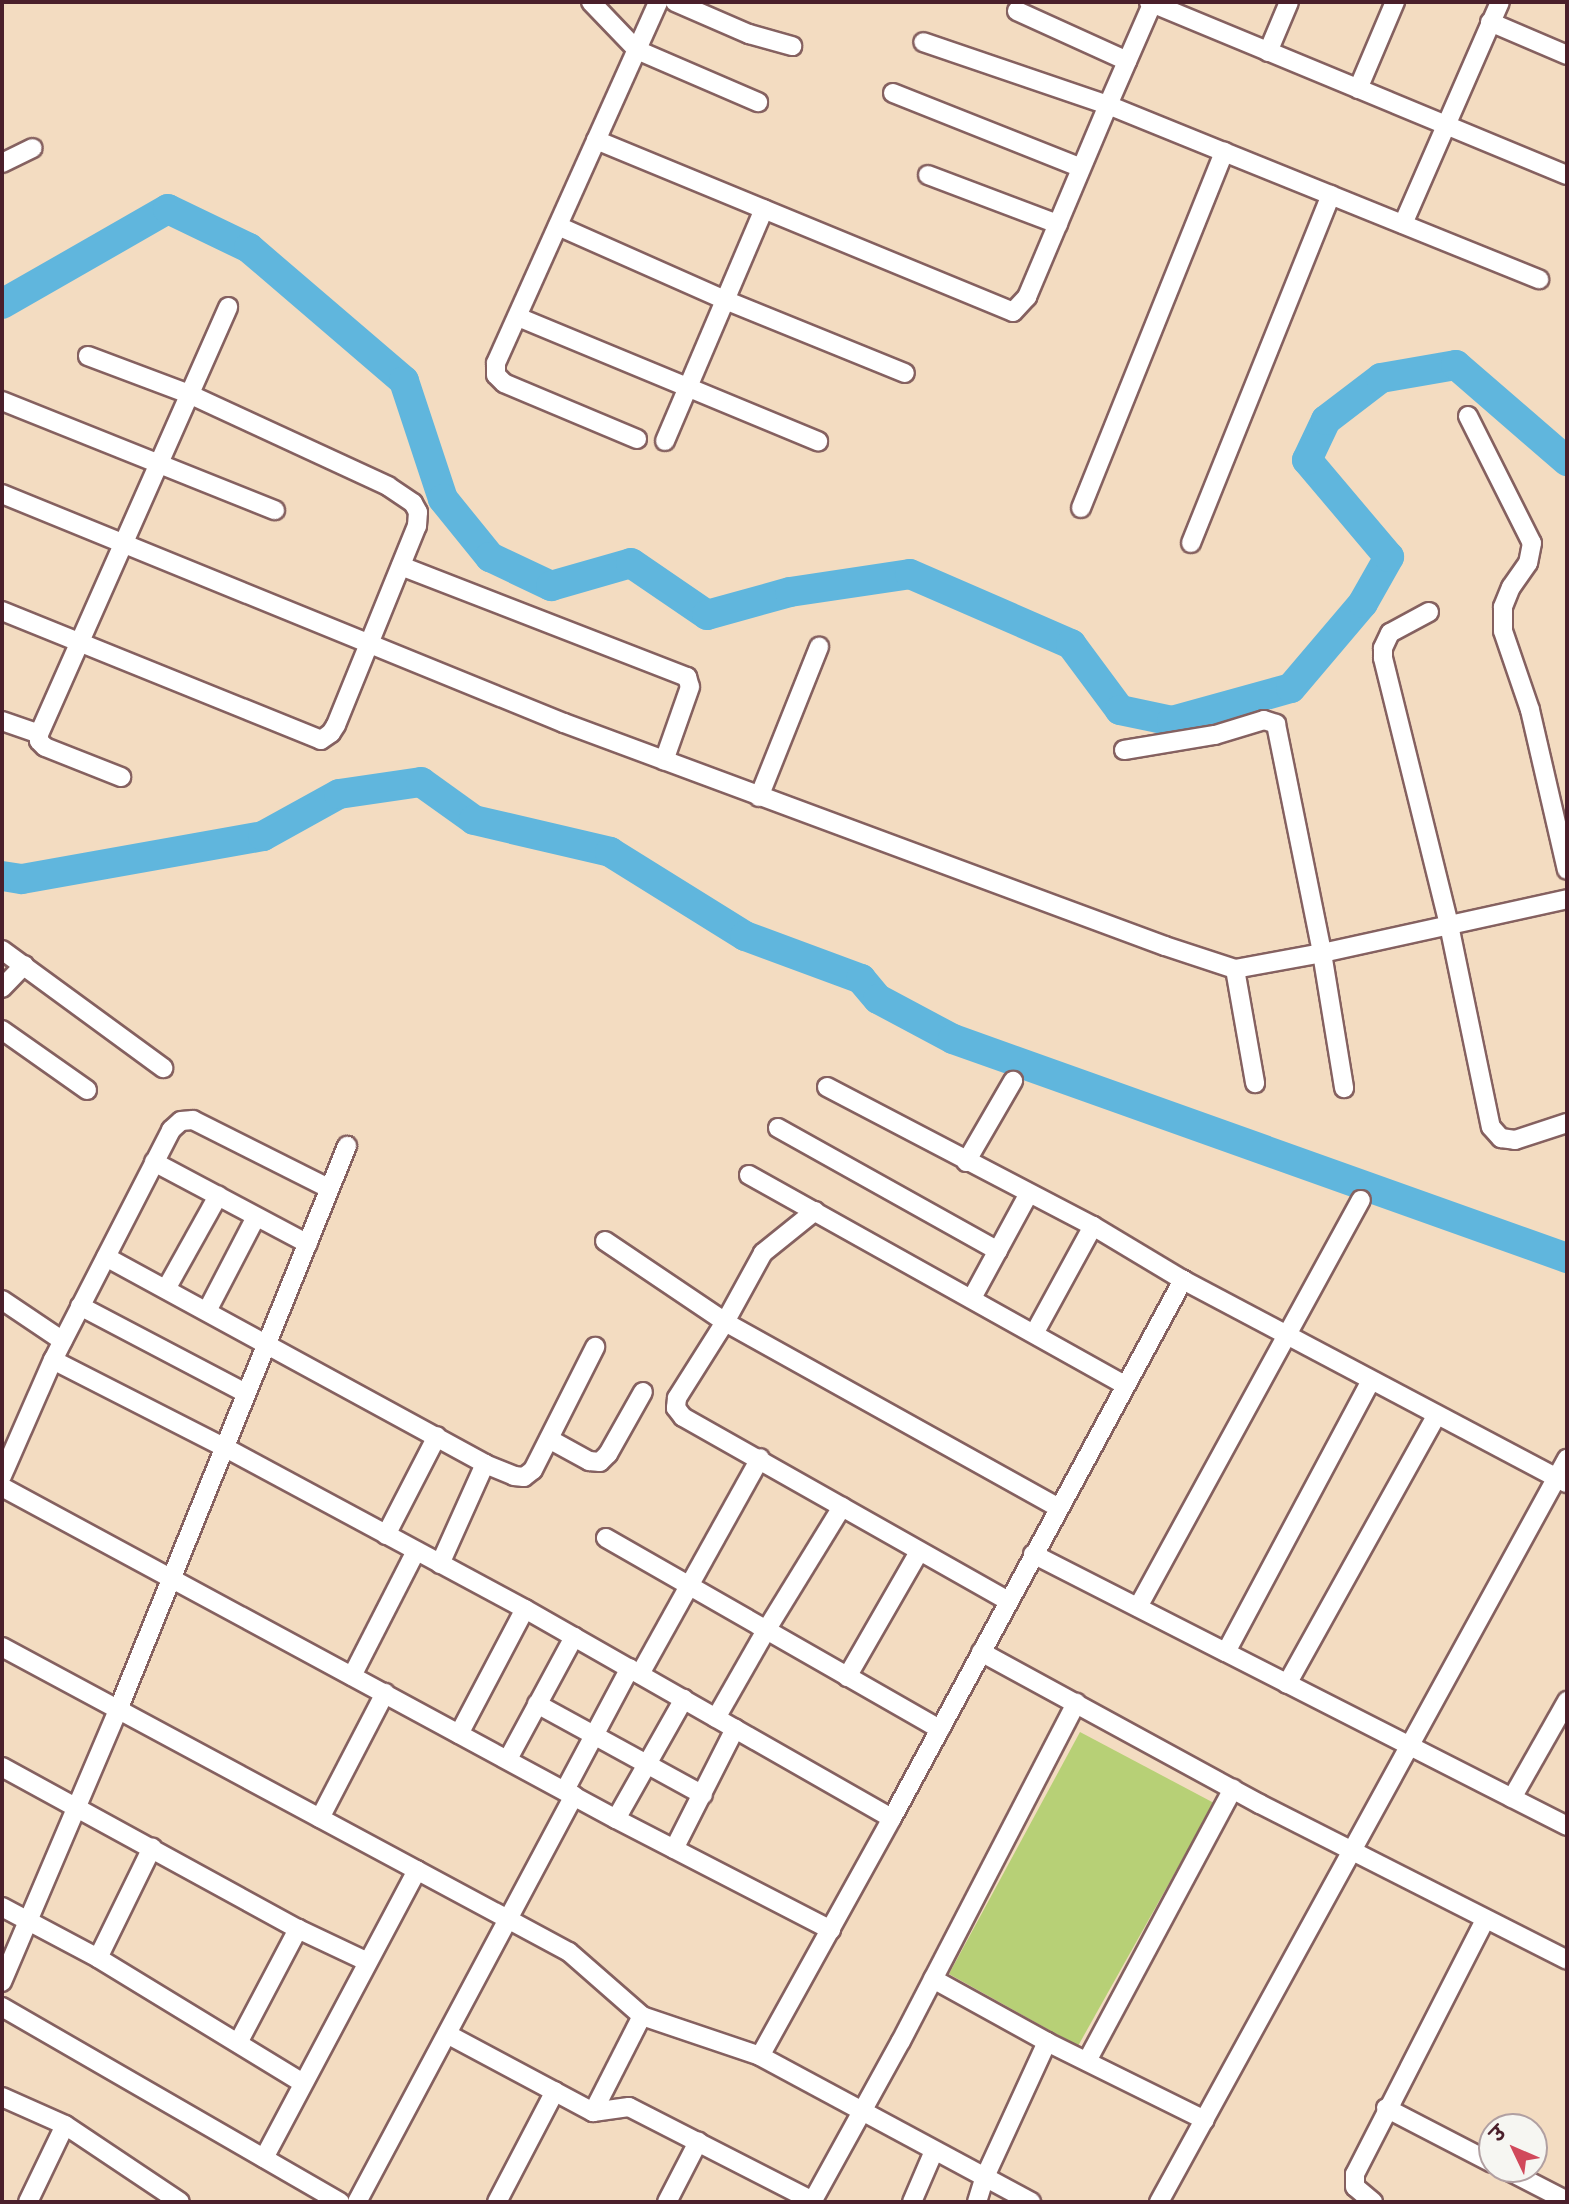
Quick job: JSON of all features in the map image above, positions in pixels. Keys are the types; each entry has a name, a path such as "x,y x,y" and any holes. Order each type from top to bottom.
{"street":[{"path":"591,2 637,50 758,102"},
{"path":"637,439 504,383 496,375 496,363 658,2"},
{"path":"675,2 750,34 792,46"},
{"path":"596,141 1008,312 1023,304 1151,2 1567,175"},
{"path":"1268,52 1289,2"},
{"path":"1359,89 1395,2"},
{"path":"1403,224 1500,2"},
{"path":"1017,11 1127,61"},
{"path":"1490,22 1567,55"},
{"path":"923,42 1108,106 1539,279"},
{"path":"893,93 1082,168"},
{"path":"2,163 33,148"},
{"path":"1081,508 1224,152"},
{"path":"928,175 1058,224"},
{"path":"1191,543 1331,195"},
{"path":"665,440 764,209"},
{"path":"558,226 725,300 905,373"},
{"path":"121,777 45,747 39,741 39,734 228,307"},
{"path":"518,317 818,442"},
{"path":"2,611 78,644 321,740 331,733 336,725 417,526 418,512 413,503 387,486 189,394 88,356"},
{"path":"2,401 275,510"},
{"path":"1468,416 1532,542 1528,563 1511,587 1503,607 1503,631 1530,710 1567,870"},
{"path":"2,494 663,761 1165,946 1235,969 1322,953 1567,899"},
{"path":"401,566 684,675 690,687 663,761"},
{"path":"1429,612 1398,626 1390,633 1382,648 1449,925 1491,1128 1501,1138 1515,1140 1567,1124"},
{"path":"759,796 819,647"},
{"path":"1124,750 1215,736 1264,720 1276,724 1322,953 1344,1088"},
{"path":"2,721 39,734"},
{"path":"2,950 163,1068"},
{"path":"2,988 24,965"},
{"path":"1235,969 1255,1083"},
{"path":"2,1030 87,1090"},
{"path":"966,1162 1013,1081"},
{"path":"827,1087 1093,1226 1183,1280 1562,1481"},
{"path":"2,1476 80,1306 171,1130 181,1121 193,1120 328,1188"},
{"path":"778,1128 998,1251"},
{"path":"2,1982 173,1579 328,1188 348,1146"},
{"path":"154,1162 308,1244"},
{"path":"749,1175 1035,1332 1125,1385"},
{"path":"972,1298 1029,1193"},
{"path":"166,1289 218,1196"},
{"path":"1138,1607 1361,1200"},
{"path":"815,1211 763,1253 725,1322 677,1398 676,1409 683,1417 760,1458 1008,1601"},
{"path":"206,1311 256,1217"},
{"path":"1035,1332 1093,1226"},
{"path":"605,1241 725,1322 1059,1508"},
{"path":"106,1257 485,1464 524,1477 533,1470 595,1347"},
{"path":"760,2056 1183,1280"},
{"path":"2,1300 64,1340"},
{"path":"80,1306 246,1393"},
{"path":"53,1360 224,1447 525,1609 892,1818"},
{"path":"1226,1653 1371,1381"},
{"path":"549,1439 589,1461 600,1462 608,1454 643,1392"},
{"path":"1287,1685 1436,1416"},
{"path":"386,1535 437,1436"},
{"path":"357,2202 508,1919 570,1793 595,1735 688,1587 760,1458"},
{"path":"1159,2202 1353,1853 1409,1746 1562,1481 1567,1459"},
{"path":"440,1563 485,1464"},
{"path":"2,1488 616,1819 831,1930"},
{"path":"716,1718 842,1507"},
{"path":"606,1538 765,1632 940,1729"},
{"path":"352,1676 416,1551"},
{"path":"847,1677 919,1552"},
{"path":"1033,1554 1567,1826"},
{"path":"459,1734 525,1609"},
{"path":"508,1759 574,1637"},
{"path":"2,1647 569,1952 642,2016 760,2056 1031,2202"},
{"path":"981,1652 1353,1853 1567,1960"},
{"path":"320,1818 385,1693"},
{"path":"616,1819 684,1699"},
{"path":"1512,1798 1567,1701"},
{"path":"447,2034 593,2112 629,2107 812,2202 933,1979 1076,1703"},
{"path":"537,1704 703,1795"},
{"path":"674,1849 735,1729"},
{"path":"2,1767 298,1929 368,1962"},
{"path":"1087,2061 1233,1789"},
{"path":"98,1958 152,1848"},
{"path":"264,2158 417,1870"},
{"path":"2,1907 98,1958 239,2041 303,2083"},
{"path":"1373,2202 1355,2188 1355,2174 1386,2108 1485,1920"},
{"path":"239,2041 298,1929"},
{"path":"933,1979 1048,2042 1205,2120"},
{"path":"2,2007 340,2202"},
{"path":"593,2112 642,2016"},
{"path":"978,2202 984,2179 1048,2042"},
{"path":"497,2202 555,2091"},
{"path":"2,2097 65,2125 180,2202"},
{"path":"1386,2108 1478,2156"},
{"path":"28,2202 65,2125"},
{"path":"667,2202 698,2142"},
{"path":"912,2202 934,2151"},
{"path":"1532,2183 1567,2201"}],"green space":[{"path":"1080,1732 1214,1803 1078,2046 949,1974"}],"waterway":[{"path":"2,304 168,209 249,248 404,381 443,499 490,557 551,586 631,563 707,615 790,592 910,574 1071,644 1120,710 1172,721 1291,688 1363,603 1389,557 1307,460 1326,420 1381,378 1456,365 1567,461"},
{"path":"2,876 22,879 263,836 339,794 421,782 474,820 610,852 745,936 861,979 878,999 953,1039 1567,1258"}]}
